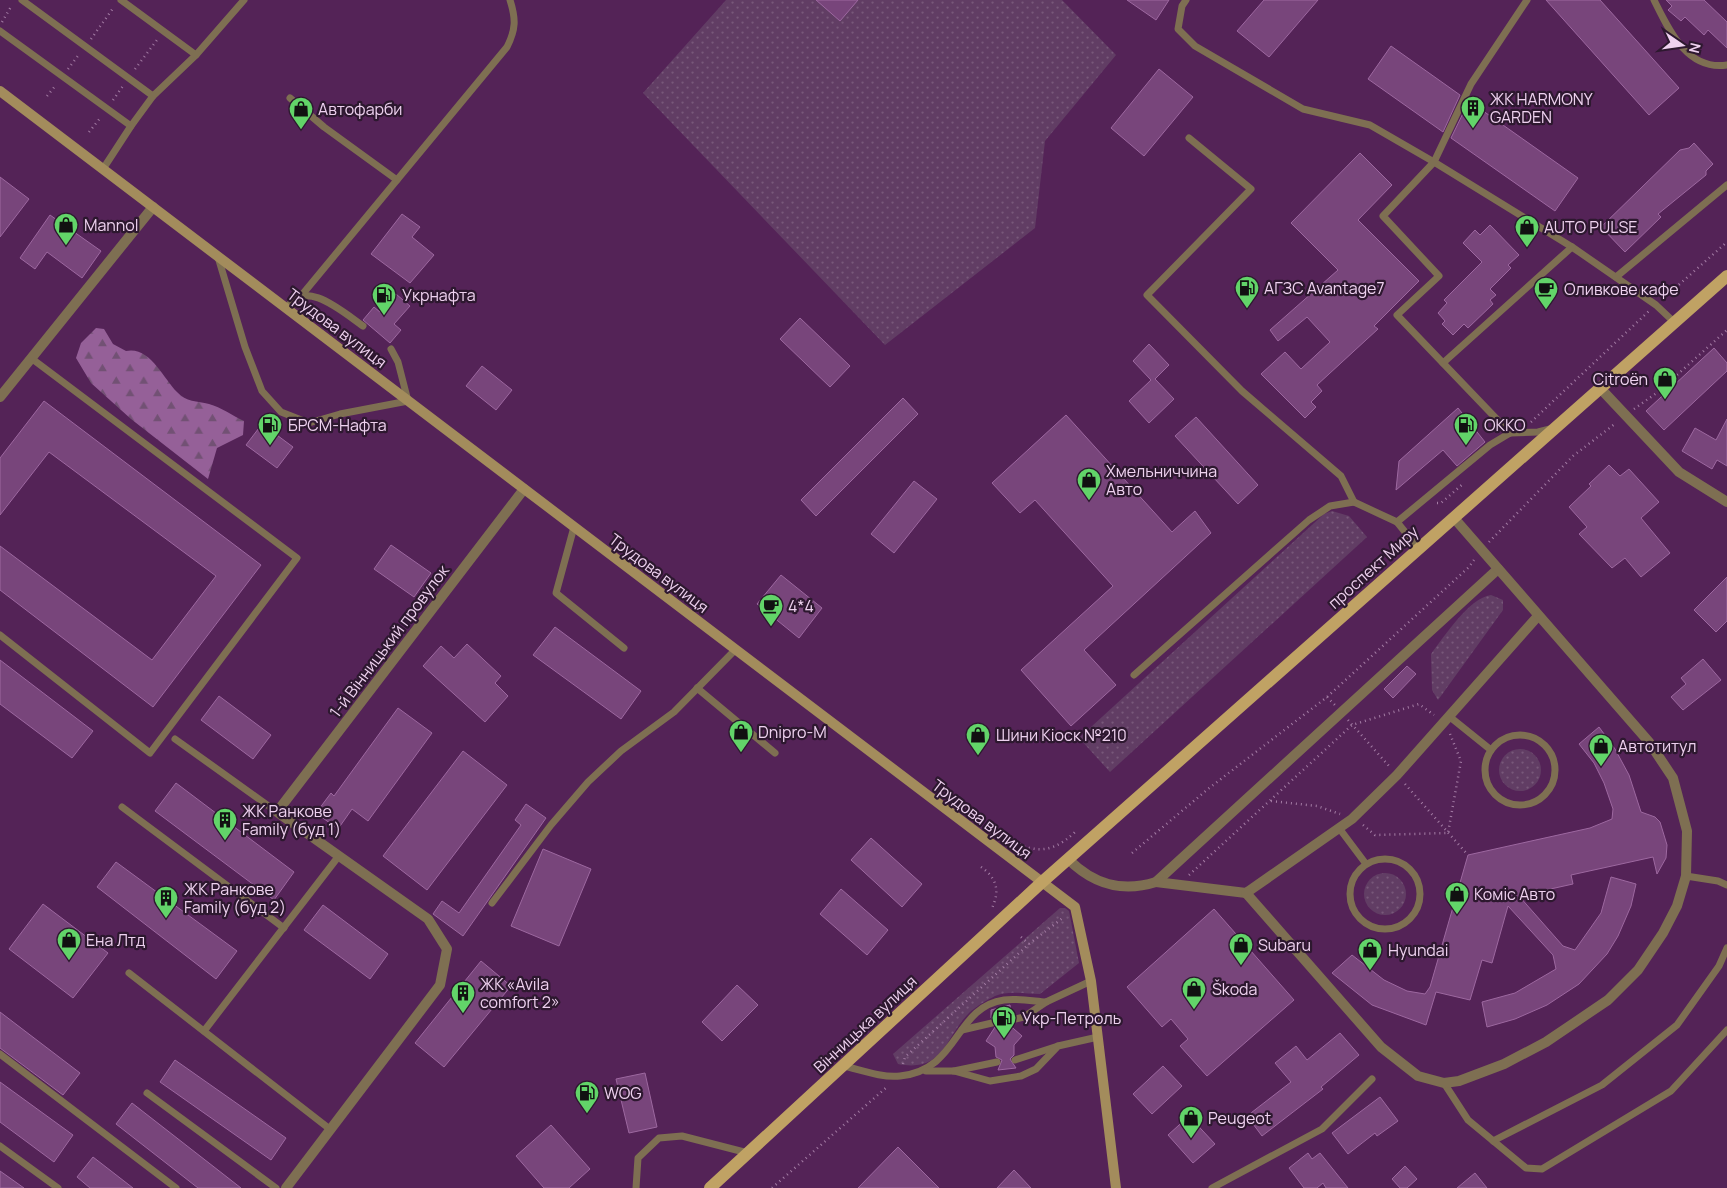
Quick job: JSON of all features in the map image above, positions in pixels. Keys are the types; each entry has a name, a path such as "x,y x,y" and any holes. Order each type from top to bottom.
{"main road":[{"name":"Трудова вулиця","path":"0,91 1075,907 1091,981 1116,1188"},
{"name":"проспект Миру","path":"1041,883 1727,276"},
{"name":"Вінницька вулиця","path":"710,1188 1041,883"}],"street":[{"path":"0,397 153,207"},
{"path":"1600,388 1679,472 1727,502"},
{"name":"1-й Вінницький провулок","path":"277,812 524,489"},
{"path":"1246,893 1381,1047 1418,1076 1444,1082 1459,1081 1504,1064 1546,1042 1608,1000 1638,970 1663,934 1678,906 1686,876 1687,831 1672,778 1648,742 1454,518"},
{"path":"1068,859 1083,873 1112,886 1144,886 1156,882 1498,568"},
{"path":"1156,882 1246,893 1339,828 1397,776 1538,616"},
{"path":"277,812 428,919 446,949 440,986 286,1188"}],"lane":[{"path":"22,0 153,96"},
{"path":"121,0 196,55"},
{"path":"103,169 153,96 196,55 244,0"},
{"path":"300,296 507,47 515,31 516,17 510,0"},
{"path":"1186,0 1182,6 1178,29 1195,46 1303,109 1370,125 1572,247 1656,305 1674,322"},
{"path":"1513,433 1397,315 1438,276 1383,216 1434,162 1471,84 1526,0"},
{"path":"1654,0 1680,45 1695,60 1717,66 1727,65"},
{"path":"0,30 131,126"},
{"path":"290,98 324,126 398,180"},
{"path":"1189,138 1252,190 1146,295 1242,391 1341,476 1354,502"},
{"path":"1616,277 1727,185"},
{"path":"1443,362 1572,247"},
{"path":"218,257 262,391 281,412 309,423 348,412 408,401 398,362 391,350"},
{"path":"287,309 291,300 300,296 319,296 363,326"},
{"path":"0,635 150,753 297,558 31,358"},
{"path":"1397,522 1490,445 1513,433 1538,432 1551,429 1564,420"},
{"path":"1134,675 1309,520 1330,506 1354,502 1397,522 1418,548"},
{"path":"574,527 556,593 624,648"},
{"path":"492,903 551,824 588,782 621,750 674,712 735,650"},
{"path":"697,688 775,753"},
{"path":"1448,720 1491,750"},
{"path":"1514,735 1528,735 1540,740 1550,750 1556,763 1556,778 1550,790 1540,800 1527,806 1513,805 1500,800 1490,790 1485,777 1486,763 1491,750 1501,740 1514,735"},
{"path":"175,739 277,812"},
{"path":"122,807 284,928"},
{"path":"1339,828 1366,864"},
{"path":"204,1032 338,857"},
{"path":"1381,858 1396,860 1410,868 1419,882 1421,898 1416,912 1405,924 1390,930 1374,928 1360,920 1351,906 1350,890 1355,875 1366,864 1381,858"},
{"path":"1686,876 1718,881 1727,885"},
{"path":"1493,1141 1602,1085 1677,1025 1719,966 1727,948"},
{"path":"129,974 331,1130"},
{"path":"1011,1020 1024,1018 1046,1002 1091,981"},
{"path":"926,1071 942,1059 962,1030 980,1009 1004,1000 1046,1002"},
{"path":"962,1030 992,1023"},
{"path":"1444,1082 1468,1120 1526,1168 1542,1169 1670,1091 1727,1030"},
{"path":"1015,1060 1058,1046 1098,1037"},
{"path":"954,1071 990,1081 1021,1076 1036,1069 1058,1046"},
{"path":"0,1054 176,1188"},
{"path":"844,1066 899,1076 926,1071 954,1071 997,1062"},
{"path":"1212,1188 1322,1129 1372,1079"},
{"path":"148,1093 276,1188"},
{"path":"636,1188 638,1158 658,1138 682,1136 749,1154"},
{"path":"0,1146 58,1188"}],"path":[{"path":"0,25 16,0"},
{"path":"1513,433 1547,409 1656,305 1727,242"},
{"path":"1132,853 1327,696 1469,567 1482,550 1573,456 1658,392 1727,330"},
{"path":"1420,503 1441,503 1469,478"},
{"path":"1178,885 1352,725 1419,704 1448,720 1461,761 1448,833"},
{"path":"998,831 1012,841 1038,849 1055,848 1075,832"},
{"path":"981,867 991,874 996,884 996,896 991,912"},
{"path":"772,1188 899,1076 905,1057 1029,944 1070,913"},
{"path":"1021,938 1029,944"}],"shaded area":[{"path":"726,0 1062,0 1116,55 1045,141 1035,228 885,345 643,93"},
{"path":"1332,511 1349,516 1367,537 1110,772 1079,738 1324,514"},
{"path":"1491,595 1503,600 1503,610 1438,700 1432,690 1431,654 1450,629 1474,603"},
{"path":"1524,749 1532,752 1538,758 1541,770 1538,782 1532,788 1516,791 1508,788 1502,782 1499,766 1502,758 1508,752"},
{"path":"1381,873 1389,873 1400,879 1406,894 1400,909 1389,915 1381,915 1370,909 1364,898 1364,890 1370,879"},
{"path":"1060,908 1065,908 1069,911 1079,963 1040,994 1000,994 978,1006 961,1022 942,1051 934,1058 925,1063 913,1065 898,1064 893,1054"}],"green space":[{"path":"96,328 104,329 113,344 126,351 142,353 149,358 184,398 213,405 244,421 243,435 217,448 208,479 131,419 91,383 76,358 81,343"}],"building":[{"path":"816,0 858,0 840,21"},
{"path":"1127,0 1169,0 1156,20"},
{"path":"1264,0 1318,0 1269,57 1237,31"},
{"name":"ЖК HARMONY GARDEN","path":"1546,0 1600,0 1679,88 1649,115"},
{"path":"1666,0 1704,0 1727,22 1727,48 1708,30 1704,35 1685,17 1681,21 1668,10 1672,6"},
{"path":"1391,46 1460,95 1443,132 1368,79"},
{"path":"1159,69 1193,97 1144,156 1111,128"},
{"path":"1469,101 1578,178 1555,211 1451,138"},
{"path":"1694,143 1713,164 1706,171 1706,175 1658,214 1661,217 1625,252 1601,227 1680,150 1689,148"},
{"path":"1360,153 1392,185 1358,220 1419,281 1374,326 1378,329 1317,385 1322,391 1311,402 1316,407 1305,418 1261,374 1285,352 1301,369 1330,342 1307,317 1278,341 1270,330 1338,270 1291,223"},
{"path":"0,177 29,199 0,237"},
{"path":"402,214 420,227 412,237 434,255 410,283 371,254"},
{"path":"50,215 101,251 82,278 47,252 35,269 20,258"},
{"path":"1490,225 1519,255 1508,265 1511,268 1490,289 1496,295 1490,300 1493,304 1468,328 1464,324 1453,335 1442,324 1445,321 1438,313 1447,303 1444,300 1482,262 1463,243 1475,230 1480,235"},
{"name":"Укрнафта","path":"396,294 410,306 394,324 401,330 390,343 363,320 374,307 380,312"},
{"path":"800,318 850,366 830,387 780,339"},
{"path":"1149,344 1169,365 1155,379 1174,399 1149,423 1129,401 1151,380 1133,361"},
{"path":"1714,348 1727,363 1727,371 1664,430 1646,411"},
{"path":"482,366 512,390 496,410 466,386"},
{"path":"903,398 918,414 816,516 801,500"},
{"path":"44,401 261,565 153,707 0,590 0,546 152,660 216,576 49,452 0,515 0,458"},
{"path":"1458,408 1485,442 1457,466 1443,450 1396,490 1399,461"},
{"path":"1066,415 1172,532 1195,511 1211,533 1084,650 1116,685 1071,726 1021,670 1113,586 1035,500 1020,513 992,483"},
{"path":"1196,417 1258,485 1238,504 1175,436"},
{"path":"1727,419 1727,466 1717,460 1712,469 1682,451 1695,428 1716,440"},
{"name":"БРСМ-Нафта","path":"262,424 293,447 277,468 246,445"},
{"path":"1609,465 1620,476 1629,469 1659,502 1641,518 1670,553 1641,577 1625,558 1612,568 1579,534 1587,527 1569,507"},
{"path":"914,481 937,499 894,553 871,534"},
{"path":"391,545 431,573 414,597 374,569"},
{"path":"781,575 822,608 799,638 757,604"},
{"path":"1727,577 1727,621 1716,632 1694,610"},
{"path":"555,627 641,691 621,719 533,655"},
{"path":"467,644 501,676 495,683 508,696 485,722 423,666 441,646 454,658"},
{"path":"1703,659 1721,680 1683,710 1671,697 1686,684 1681,678"},
{"path":"0,660 93,731 72,758 0,704"},
{"path":"1407,666 1416,674 1393,698 1384,689"},
{"path":"219,696 271,735 253,759 201,720"},
{"path":"398,708 432,733 368,821 352,809 338,829 316,813 331,793 334,796"},
{"path":"1599,727 1615,749 1629,775 1641,812 1655,817 1660,822 1667,845 1666,858 1657,874 1653,857 1571,875 1573,884 1519,896 1563,946 1575,950 1601,913 1611,877 1636,884 1631,906 1618,936 1607,954 1579,984 1547,1005 1515,1019 1487,1027 1482,1002 1515,993 1556,969 1553,955 1508,906 1492,963 1482,960 1470,1000 1436,992 1426,1025 1372,1005 1332,973 1352,955 1384,980 1407,991 1425,994 1430,987 1468,855 1590,828 1612,819 1613,809 1604,783 1594,763 1579,744"},
{"path":"463,751 507,785 427,890 383,856"},
{"name":"ЖК Ранкове Family (буд 1)","path":"176,783 294,872 274,900 155,811"},
{"path":"526,804 546,818 463,936 433,914 442,901 459,913 521,825 515,820"},
{"path":"871,838 922,884 902,907 851,860"},
{"path":"543,849 591,869 559,946 511,926"},
{"name":"ЖК Ранкове Family (буд 2)","path":"116,862 237,951 216,979 97,887"},
{"path":"841,889 888,930 867,955 820,914"},
{"path":"43,904 108,953 73,998 9,949"},
{"path":"323,905 388,954 370,979 304,930"},
{"path":"1214,909 1294,1000 1207,1076 1180,1046 1188,1039 1171,1019 1162,1027 1127,987"},
{"name":"ЖК «Avila comfort 2»","path":"481,961 511,986 444,1067 415,1043"},
{"path":"737,985 758,1005 722,1041 702,1022"},
{"name":"Укр-Петроль","path":"1010,1005 1011,1015 1007,1016 1006,1022 1022,1036 1014,1045 1014,1055 1010,1059 1016,1068 998,1070 1002,1060 996,1057 995,1047 986,1041 997,1024 996,1020 991,1018 991,1010"},
{"path":"0,1012 80,1073 63,1095 0,1048"},
{"path":"1340,1033 1359,1055 1321,1087 1323,1089 1262,1136 1247,1116 1291,1082 1275,1063 1296,1046 1307,1060"},
{"path":"175,1060 286,1138 271,1160 160,1082"},
{"path":"1163,1066 1182,1086 1152,1114 1133,1094"},
{"path":"645,1073 657,1127 629,1133 616,1079"},
{"path":"0,1082 73,1135 54,1162 0,1122"},
{"path":"1380,1097 1398,1121 1377,1136 1375,1133 1348,1154 1332,1133"},
{"path":"132,1103 241,1188 198,1188 116,1124"},
{"path":"1189,1116 1215,1144 1193,1163 1168,1135"},
{"path":"551,1125 590,1169 569,1188 544,1188 516,1156"},
{"path":"898,1147 939,1188 858,1188"},
{"path":"1308,1153 1312,1159 1320,1153 1348,1188 1326,1188 1323,1183 1317,1188 1304,1188 1289,1168"},
{"path":"93,1157 133,1188 90,1188 77,1177"},
{"path":"1405,1166 1417,1179 1407,1188 1400,1188 1392,1179"},
{"path":"1014,1170 1031,1188 997,1188"},
{"path":"0,1171 24,1188 0,1188"},
{"path":"1475,1173 1487,1188 1457,1188"}],"place":[{"name":"ЖК HARMONY GARDEN","path":"1473,129"},
{"name":"Автофарби","path":"301,130"},
{"name":"Mannol","path":"66,246"},
{"name":"AUTO PULSE","path":"1527,248"},
{"name":"АГЗС Avantage7","path":"1247,309"},
{"name":"Оливкове кафе","path":"1546,310"},
{"name":"Укрнафта","path":"384,316"},
{"name":"Citroën","path":"1665,400"},
{"name":"БРСМ-Нафта","path":"270,446"},
{"name":"ОККО","path":"1466,446"},
{"name":"Хмельниччина Авто","path":"1089,501"},
{"name":"4*4","path":"771,627"},
{"name":"Dnipro-M","path":"741,753"},
{"name":"Шини Кіоск №210","path":"978,756"},
{"name":"Автотитул","path":"1601,767"},
{"name":"ЖК Ранкове Family (буд 1)","path":"225,841"},
{"name":"Коміс Авто","path":"1457,915"},
{"name":"ЖК Ранкове Family (буд 2)","path":"166,919"},
{"name":"Ена Лтд","path":"69,961"},
{"name":"Subaru","path":"1241,966"},
{"name":"Hyundai","path":"1370,971"},
{"name":"Škoda","path":"1194,1010"},
{"name":"ЖК «Avila comfort 2»","path":"463,1014"},
{"name":"Укр-Петроль","path":"1004,1039"},
{"name":"WOG","path":"587,1114"},
{"name":"Peugeot","path":"1191,1139"}]}
